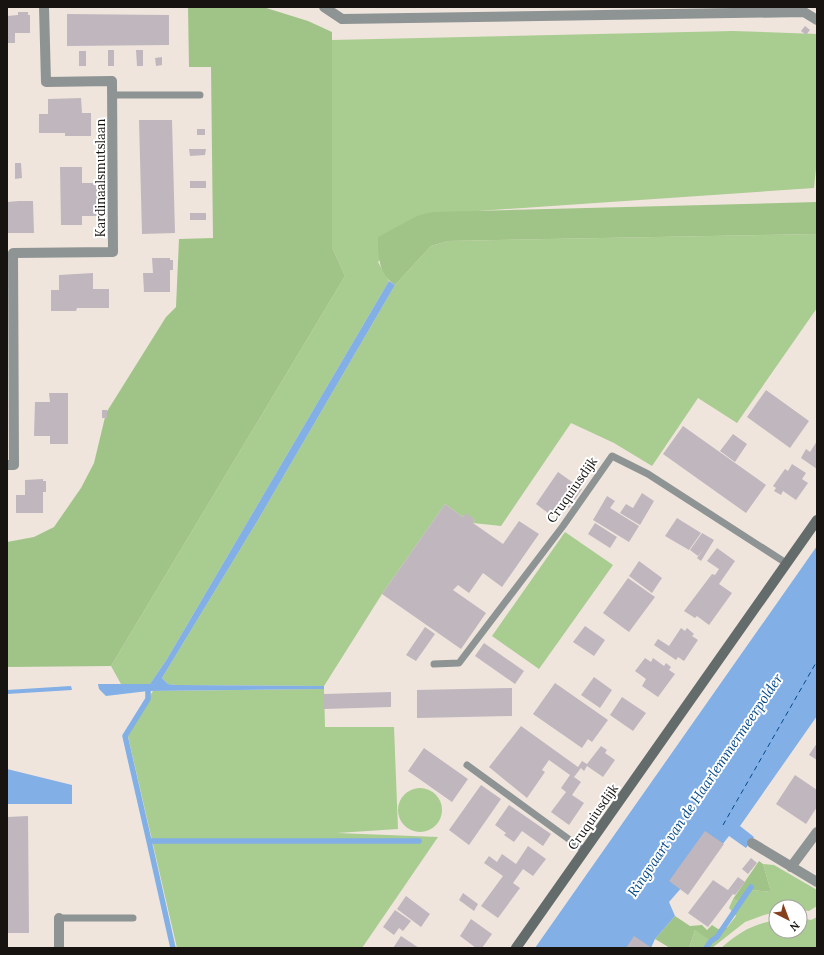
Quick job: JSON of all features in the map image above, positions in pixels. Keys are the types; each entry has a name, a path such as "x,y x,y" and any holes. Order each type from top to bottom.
{"street":[{"name":"Kardinaalsmutslaan","path":"7,465 14,465 10,280 12,253 113,252 112,81 46,82 44,7"},
{"path":"324,7 342,19 804,12 817,20"},
{"name":"Cruquiusdijk","path":"516,948 817,520"},
{"path":"791,867 817,832"},
{"path":"752,843 817,882"},
{"path":"59,918 59,948"}],"lane":[{"path":"112,95 200,95"},
{"name":"Cruquiusdijk","path":"434,664 458,663 563,526 612,456 648,474 786,563"},
{"path":"467,765 585,851"},
{"path":"59,918 133,918"}],"green space":[{"path":"188,7 263,7 308,21 332,32 332,247 345,276 111,666 7,667 7,542 34,537 54,527 81,488 94,463 106,413 166,317 176,307 179,239 213,238 211,67 189,67"},
{"path":"733,31 817,34 817,158 814,188 419,215 378,262 389,281 167,659 150,684 121,684 111,666 345,276 332,247 332,40"},
{"path":"817,202 817,234 448,241 431,246 395,285 389,281 382,270 378,251 378,237 419,215 433,212"},
{"path":"817,234 817,308 737,423 698,398 652,466 614,443 571,423 501,526 473,523 475,520 466,514 463,517 445,504 382,594 324,686 176,685 168,684 162,678 258,520 395,285 431,246 448,241"},
{"path":"565,532 613,565 539,669 492,636"},
{"path":"324,689 325,727 394,727 398,829 337,833 438,837 362,948 177,948 127,732 153,691"},
{"path":"416,788 424,788 436,794 442,806 442,814 436,826 424,832 416,832 404,826 398,814 398,806 404,794"},
{"path":"759,861 763,864 771,892 751,890 743,903 733,899"},
{"path":"763,864 774,865 817,890 817,906 808,911 808,899 768,899 768,914 745,922 712,948 689,948 695,930 722,934 736,916 729,908 733,899 743,903 751,890 771,892"},
{"path":"675,916 690,926 702,925 707,930 712,925 718,929 728,928 711,941 695,930 689,948 670,948 655,939"},
{"path":"817,917 817,948 721,948 740,933 768,922 768,939 808,939 808,919 811,920"}],"water":[{"path":"389,281 395,285 258,520 162,678 168,684 176,685 324,686 324,689 148,691 106,696 99,689 98,684 150,684 167,659"},
{"name":"Ringvaart van de Haarlemmermeerpolder","path":"817,546 817,716 740,826 754,837 746,848 729,836 701,872 683,886 669,902 675,916 655,939 651,948 535,948"},
{"path":"71,686 72,690 7,694 7,690"},
{"path":"7,769 72,785 72,804 7,804"}],"building":[{"path":"18,12 28,12 28,15 30,15 30,33 15,33 15,43 7,43 7,16 18,15"},
{"path":"67,14 169,15 169,45 67,46"},
{"path":"805,26 810,30 806,35 801,31"},
{"path":"108,50 114,50 114,66 108,66"},
{"path":"136,50 143,50 143,66 137,66"},
{"path":"79,51 86,51 86,66 79,66"},
{"path":"162,57 162,65 156,66 155,58"},
{"path":"81,98 82,113 91,113 91,136 65,136 65,133 39,133 39,114 48,114 48,99"},
{"path":"139,120 172,120 175,233 142,234"},
{"path":"197,129 205,129 205,135 197,135"},
{"path":"189,149 206,149 205,155 190,156"},
{"path":"15,163 21,163 22,178 15,179"},
{"path":"60,167 82,167 82,183 98,183 97,216 82,216 82,225 61,225"},
{"path":"190,181 206,181 206,188 190,188"},
{"path":"33,201 34,233 7,233 7,202"},
{"path":"190,213 206,213 206,220 190,220"},
{"path":"152,258 170,258 170,260 173,260 173,270 170,270 170,292 144,292 143,273 153,273"},
{"path":"93,273 93,289 109,289 109,308 77,308 76,311 51,311 51,290 59,290 59,275"},
{"path":"766,390 809,421 790,448 747,417"},
{"path":"49,393 68,393 68,444 50,444 50,436 34,436 35,402 50,402"},
{"path":"102,410 107,410 107,418 102,418"},
{"path":"683,426 766,485 746,513 663,454"},
{"path":"733,434 747,444 735,462 720,451"},
{"path":"817,441 817,469 801,458 806,449 810,452"},
{"path":"792,464 806,473 802,479 808,483 796,500 783,491 781,495 774,491 776,488 773,486 785,469 788,471"},
{"path":"558,472 582,489 569,508 561,502 552,516 536,504"},
{"path":"43,479 43,481 46,481 46,492 43,492 43,513 16,513 16,495 25,495 25,480"},
{"path":"642,493 654,501 640,525 620,513 626,504 633,508"},
{"path":"607,496 615,501 610,508 639,526 629,542 593,520"},
{"path":"445,504 463,517 466,513 475,520 473,523 503,544 519,521 539,534 502,587 483,573 469,593 458,585 453,590 486,613 461,649 382,594"},
{"path":"677,518 701,533 689,550 665,536"},
{"path":"595,523 617,537 610,548 588,534"},
{"path":"702,533 714,540 701,561 697,558 704,549 698,556 690,550"},
{"path":"717,548 735,561 719,584 732,593 709,625 697,616 695,618 684,611 712,574 715,575 719,569 707,561"},
{"path":"639,561 662,578 652,593 629,576"},
{"path":"628,578 655,597 629,632 603,613"},
{"path":"585,626 605,640 594,656 573,642"},
{"path":"425,627 435,634 416,661 406,655"},
{"path":"681,628 685,631 687,628 694,634 692,636 698,640 684,661 678,657 676,660 654,645 658,639 669,646"},
{"path":"484,643 524,671 515,684 475,656"},
{"path":"645,658 651,662 653,658 664,666 666,663 671,667 669,670 675,674 658,697 642,686 646,679 635,671"},
{"path":"594,677 612,690 600,708 581,695"},
{"path":"555,683 608,720 592,742 588,739 582,748 533,714"},
{"path":"512,688 512,716 417,718 417,690"},
{"path":"391,692 391,707 324,709 324,694"},
{"path":"622,697 646,713 633,731 610,715"},
{"path":"521,726 578,767 582,761 587,764 601,746 607,750 605,753 615,760 603,777 587,766 584,771 581,768 574,777 581,782 572,795 584,803 569,825 551,812 566,792 561,788 570,775 549,760 542,770 545,772 527,798 489,767"},
{"path":"817,743 817,760 809,755"},
{"path":"424,748 468,779 452,802 408,771"},
{"path":"795,775 817,790 817,807 806,824 776,804"},
{"path":"481,785 501,799 469,845 449,830"},
{"path":"509,805 551,834 543,846 522,831 514,842 504,835 506,833 495,825"},
{"path":"28,816 29,933 7,933 7,817"},
{"path":"705,831 724,844 688,895 669,881"},
{"path":"528,846 546,859 533,876 523,869 513,883 520,888 498,918 481,906 503,876 484,863 489,856 497,862 502,854 516,864"},
{"path":"751,858 757,863 748,874 742,869"},
{"path":"738,877 745,882 735,895 733,894 708,927 688,913 713,880 728,890"},
{"path":"463,893 478,904 474,911 459,900"},
{"path":"406,896 430,914 421,927 397,909"},
{"path":"395,910 411,921 403,931 399,928 394,935 383,927"},
{"path":"471,919 492,934 482,948 476,948 460,936"},
{"path":"401,936 419,948 393,948"},
{"path":"634,936 652,948 626,948"}],"waterway":[{"path":"148,691 148,699 125,736 149,841 419,841"},
{"path":"149,841 173,948"},
{"path":"706,948 711,941 717,937 751,887"}],"ferry route":[{"path":"723,825 817,661"}]}
